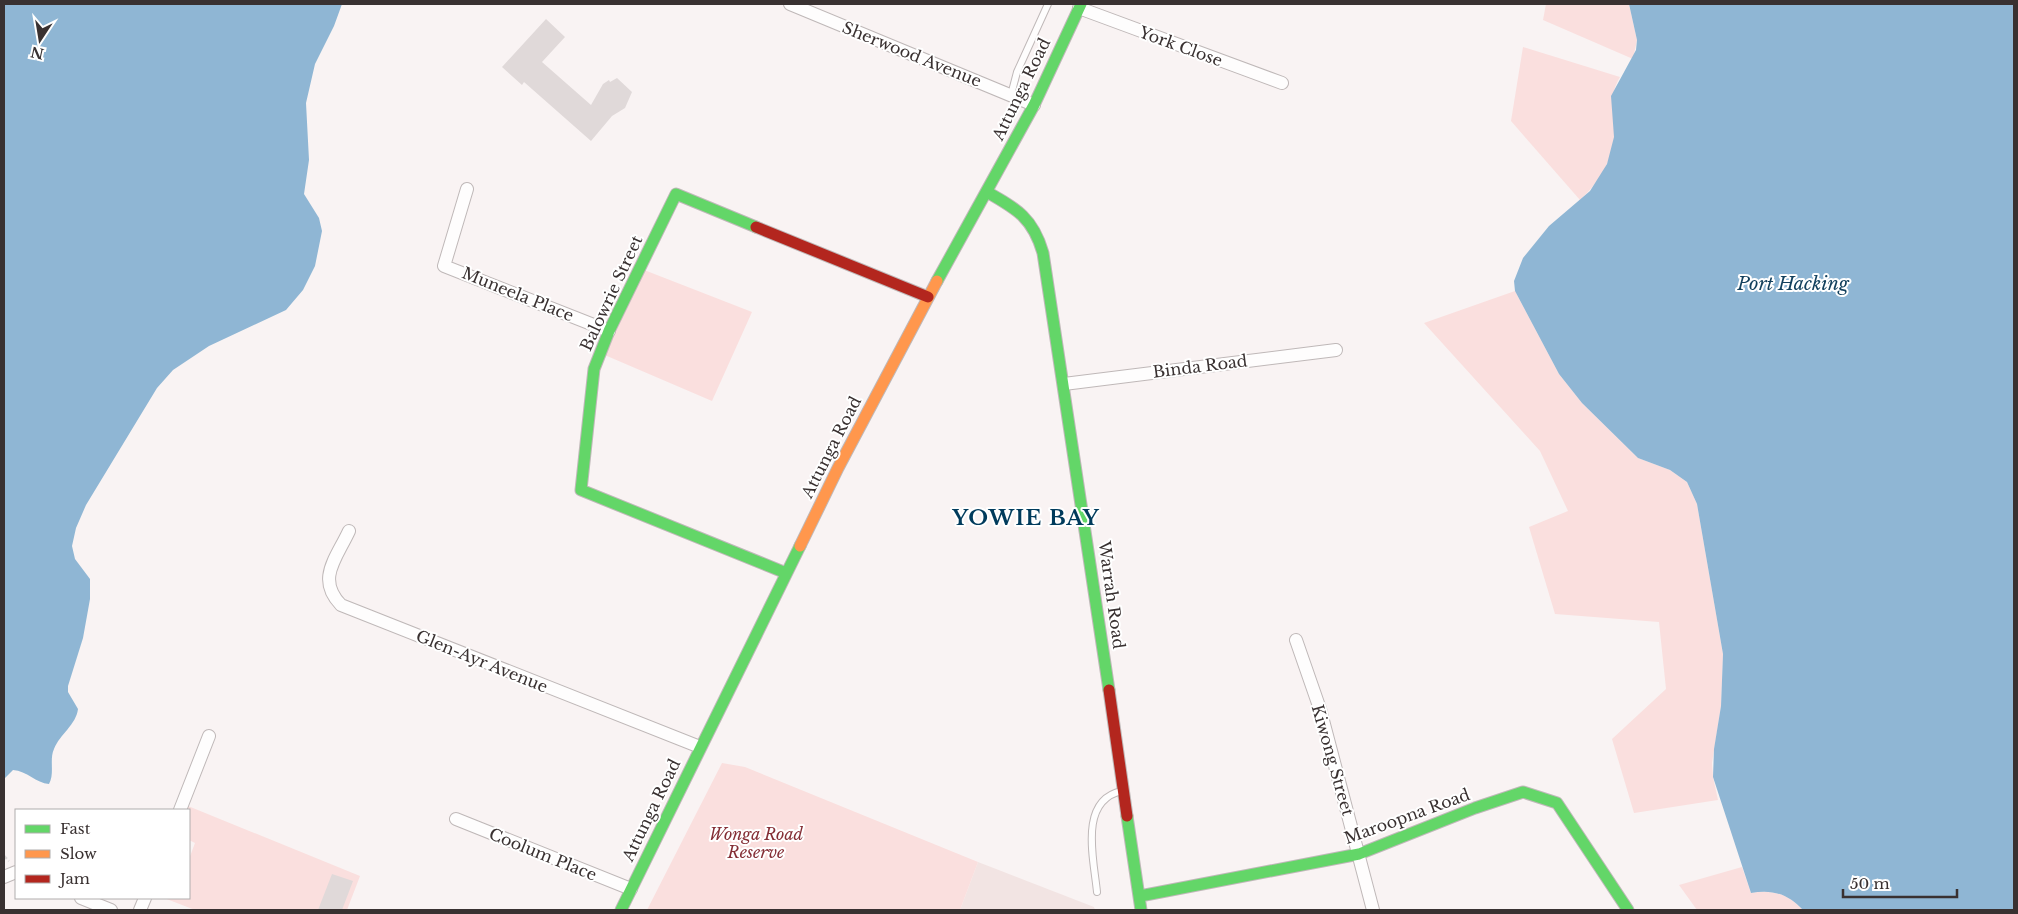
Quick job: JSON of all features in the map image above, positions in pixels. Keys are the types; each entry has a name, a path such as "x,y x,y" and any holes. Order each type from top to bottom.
{"street":[{"name":"Sherwood Avenue","path":"790,4 1034,105"},
{"name":"York Close","path":"1080,6 1282,82"},
{"name":"Attunga Road","path":"621,910 786,573 928,296 1034,105 1080,6"},
{"name":"Muneela Place","path":"467,189 444,266 609,330"},
{"name":"Warrah Road","path":"987,192 1020,212 1036,229 1047,270 1142,910"},
{"name":"Balowrie Street","path":"786,573 581,490 594,369 609,330 676,194 928,296"},
{"name":"Binda Road","path":"1064,384 1336,350"},
{"name":"Glen-Ayr Avenue","path":"348,532 330,572 328,584 332,596 341,605 700,747"},
{"name":"Kiwong Street","path":"1296,640 1320,709 1373,910"},
{"path":"180,809 209,736"},
{"name":"Maroopna Road","path":"1140,896 1359,854 1475,808 1523,792 1557,803 1628,910"},
{"name":"Coolum Place","path":"456,819 631,889"},
{"path":"84,899 111,910"}],"lane":[{"path":"1011,94 1017,72 1048,4"},
{"path":"1097,892 1092,837 1094,816 1104,800 1112,793 1124,791"}],"shaded area":[{"path":"978,862 1094,907 1095,910 960,910"}],"green space":[{"path":"1546,4 1629,4 1637,40 1633,59 1543,20"},
{"path":"1523,47 1620,77 1613,96 1614,139 1609,159 1594,186 1580,200 1511,121"},
{"path":"639,268 752,312 712,401 600,353"},
{"path":"1515,291 1559,374 1582,403 1638,458 1670,470 1687,482 1697,504 1723,654 1721,706 1712,763 1718,800 1634,813 1612,739 1666,689 1659,622 1555,614 1529,527 1568,511 1540,451 1424,323"},
{"name":"Wonga Road Reserve","path":"722,763 745,767 978,862 960,910 647,910"},
{"path":"188,806 360,876 347,910 195,910 167,899 190,899 190,856 195,843 190,840 190,809 188,809"},
{"path":"1742,867 1751,893 1773,892 1792,900 1803,910 1697,910 1679,885"}],"water":[{"path":"4,4 342,4 334,26 315,64 306,103 309,160 304,194 319,218 322,231 315,266 303,290 286,310 209,346 173,370 157,388 86,505 76,528 72,546 75,559 90,579 90,599 83,638 68,686 68,692 78,709 71,725 54,749 52,775 49,784 40,782 23,772 13,770 4,779"},
{"name":"Port Hacking","path":"1629,4 2014,4 2014,910 1803,910 1792,900 1773,892 1751,893 1713,777 1714,749 1721,706 1723,654 1697,504 1687,482 1670,470 1638,458 1582,403 1559,374 1515,291 1514,281 1523,258 1549,226 1590,191 1607,164 1614,137 1611,96 1636,50 1637,40"}],"building":[{"path":"546,19 565,37 542,62 591,105 603,84 609,80 610,82 617,78 632,92 625,108 612,116 591,141 524,82 522,85 502,67"},
{"path":"332,874 353,881 342,910 318,910"}],"traffic: fast":[{"path":"937,281 1034,105 1081,4"},
{"path":"987,192 1007,204 1029,223 1043,253 1109,690"},
{"path":"756,227 676,194 609,331 594,369 581,490 786,573"},
{"path":"621,910 800,546"},
{"path":"1140,896 1359,854 1475,808 1523,792 1557,803 1628,910"},
{"path":"1127,816 1141,910"}],"traffic: slow":[{"path":"800,546 838,468 937,281"}],"traffic: jam":[{"path":"756,227 928,297"},
{"path":"1109,690 1127,816"}],"district":[{"name":"YOWIE BAY","path":"1026,518"}]}
